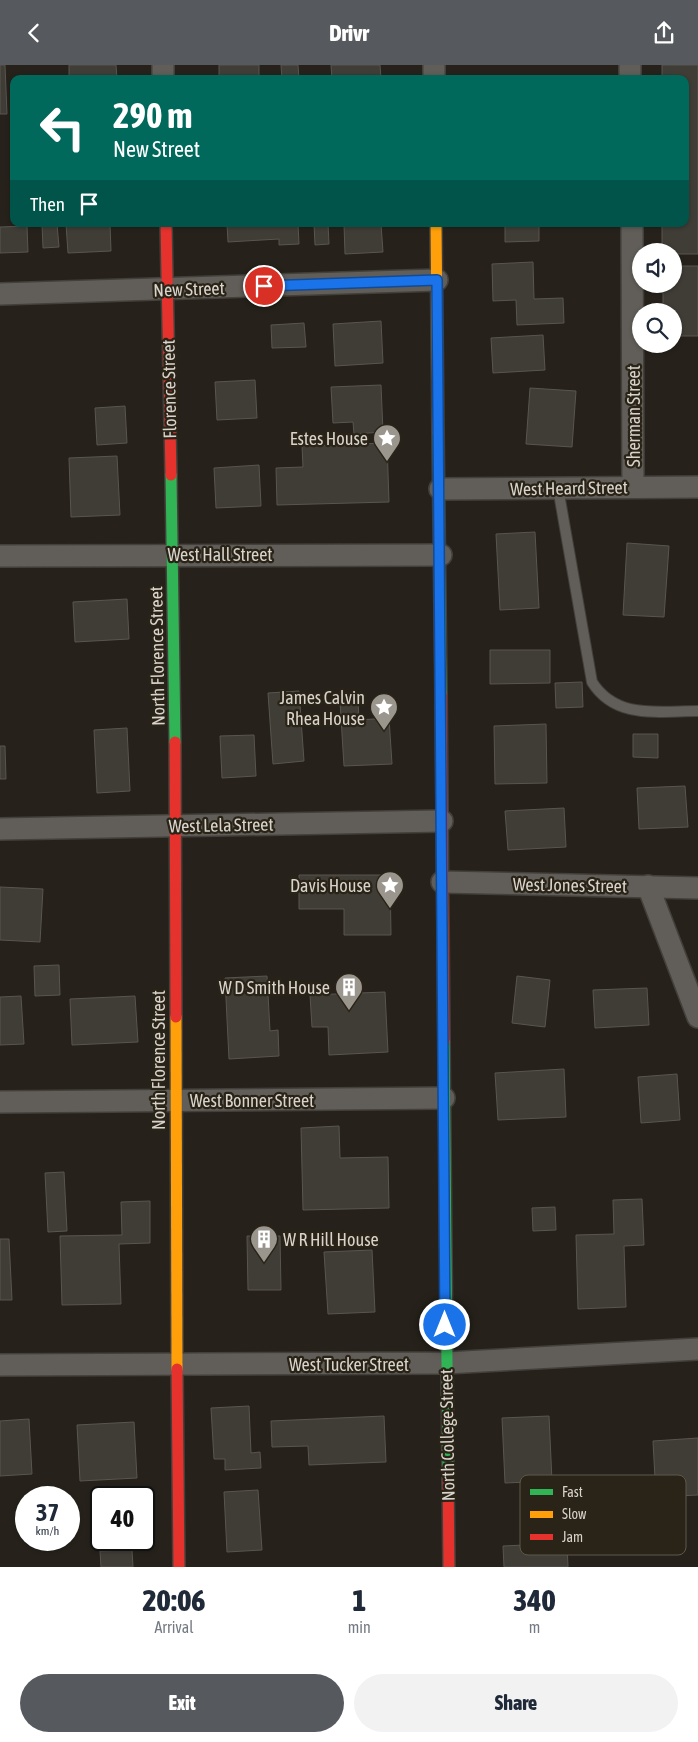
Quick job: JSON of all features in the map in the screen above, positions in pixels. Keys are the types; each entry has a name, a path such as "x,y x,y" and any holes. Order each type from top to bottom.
{"street":[{"name":"Florence Street","path":"166,227 173,554"},
{"name":"North College Street","path":"436,227 449,1567"},
{"name":"Sherman Street","path":"632,227 633,487"},
{"name":"New Street","path":"0,294 437,280"},
{"name":"West Heard Street","path":"440,489 698,487"},
{"name":"West Hall Street","path":"0,557 173,554 440,555"},
{"name":"North Florence Street","path":"173,554 177,826 176,1364 179,1567"},
{"name":"West Lela Street","path":"0,829 442,821"},
{"name":"West Jones Street","path":"442,882 698,888"},
{"path":"648,886 698,1017"},
{"name":"West Bonner Street","path":"0,1101 444,1098"},
{"name":"West Tucker Street","path":"0,1365 446,1363 698,1349"}],"lane":[{"path":"558,488 592,683 598,693 609,703 623,709 698,711"}],"building":[{"path":"0,65 5,65 7,114 0,114"},
{"path":"69,65 116,65 117,75 69,75"},
{"path":"219,65 259,65 259,75 219,75"},
{"path":"281,65 298,65 299,75 282,75"},
{"path":"331,65 380,65 381,75 332,75"},
{"path":"662,65 698,65 698,254 682,254 682,243 662,243 662,227 689,227 689,75 662,75"},
{"path":"0,227 27,227 28,252 0,253"},
{"path":"42,227 57,227 59,247 43,248"},
{"path":"66,227 110,227 111,251 68,253"},
{"path":"227,227 298,227 299,244 279,245 279,239 228,242"},
{"path":"314,227 328,227 329,244 315,245"},
{"path":"344,227 381,227 383,252 345,254"},
{"path":"505,227 539,227 539,241 505,242"},
{"path":"533,262 534,299 563,298 564,323 517,325 516,300 493,301 492,264"},
{"path":"682,266 698,266 698,336 682,336 682,303 663,303 663,293 682,293"},
{"path":"381,321 383,363 335,366 333,324"},
{"path":"304,323 306,347 272,348 271,325"},
{"path":"543,335 545,370 493,373 491,338"},
{"path":"255,380 257,418 217,420 215,382"},
{"path":"381,385 383,432 354,434 353,422 333,423 331,387"},
{"path":"530,388 576,391 572,447 526,444"},
{"path":"125,406 127,443 97,445 95,408"},
{"path":"387,443 389,502 277,505 276,468 303,467 302,446"},
{"path":"117,456 120,515 71,517 69,458"},
{"path":"259,465 261,506 216,508 214,468"},
{"path":"535,532 539,608 500,610 496,534"},
{"path":"627,543 669,546 664,617 623,615"},
{"path":"127,599 129,639 75,642 73,602"},
{"path":"490,650 550,650 550,683 490,684"},
{"path":"582,682 583,707 556,708 555,683"},
{"path":"299,691 304,761 273,764 268,693"},
{"path":"358,701 359,720 389,718 392,764 344,766 340,702"},
{"path":"546,724 547,783 495,784 494,726"},
{"path":"127,728 130,791 97,793 94,730"},
{"path":"633,734 658,734 658,758 633,757"},
{"path":"254,735 256,776 222,778 220,736"},
{"path":"0,746 5,746 6,779 0,779"},
{"path":"685,786 688,827 639,829 637,788"},
{"path":"564,808 566,847 508,850 505,811"},
{"path":"299,875 390,875 391,935 344,935 344,909 299,909"},
{"path":"0,887 43,889 40,942 0,940"},
{"path":"59,965 60,995 35,996 34,966"},
{"path":"267,976 270,1031 278,1030 279,1056 229,1059 225,978"},
{"path":"517,976 550,980 545,1027 512,1023"},
{"path":"647,988 649,1025 595,1028 593,990"},
{"name":"W D Smith House","path":"385,992 388,1052 329,1055 328,1027 312,1027 310,995"},
{"path":"21,996 24,1044 0,1045 0,997"},
{"path":"135,996 138,1042 72,1045 70,999"},
{"path":"564,1069 566,1117 498,1120 495,1073"},
{"path":"677,1074 680,1120 641,1123 638,1077"},
{"path":"339,1126 340,1158 388,1157 389,1208 303,1210 301,1128"},
{"path":"64,1172 67,1231 48,1232 45,1173"},
{"path":"642,1199 644,1245 624,1246 626,1307 578,1309 576,1235 614,1234 613,1200"},
{"path":"150,1201 150,1243 119,1244 121,1304 62,1305 60,1236 122,1235 121,1202"},
{"path":"555,1207 556,1230 533,1231 532,1208"},
{"name":"W R Hill House","path":"247,1236 280,1236 281,1290 248,1290"},
{"path":"0,1239 9,1239 12,1300 0,1300"},
{"path":"372,1250 375,1312 328,1314 324,1252"},
{"path":"249,1406 251,1453 260,1452 261,1468 225,1470 225,1459 214,1459 211,1408"},
{"path":"384,1416 386,1462 309,1465 308,1446 272,1447 271,1421"},
{"path":"549,1416 552,1475 520,1475 520,1482 505,1483 502,1418"},
{"path":"29,1419 32,1474 0,1476 0,1421"},
{"path":"134,1422 137,1478 80,1481 77,1425"},
{"path":"698,1438 698,1495 686,1496 686,1475 655,1475 653,1441"},
{"path":"258,1490 262,1550 227,1552 224,1492"},
{"path":"520,1545 520,1555 568,1555 568,1567 504,1567 503,1546"},
{"path":"100,1551 132,1551 133,1567 101,1567"}],"traffic: fast":[{"path":"438,433 441,693"},
{"path":"171,475 175,742"},
{"path":"444,1042 448,1472"}],"traffic: slow":[{"path":"436,227 438,433"},
{"path":"176,1017 177,1369"}],"traffic: jam":[{"path":"166,227 171,475"},
{"path":"441,693 444,1042"},
{"path":"175,742 176,1017"},
{"path":"177,1369 179,1567"},
{"path":"448,1472 449,1567"}],"place":[{"name":"Estes House","path":"387,462"},
{"name":"James Calvin Rhea House","path":"384,731"},
{"name":"Davis House","path":"390,909"},
{"name":"W D Smith House","path":"349,1011"},
{"name":"W R Hill House","path":"264,1263"}],"route":[{"path":"264,286 437,280 445,1325"}]}
